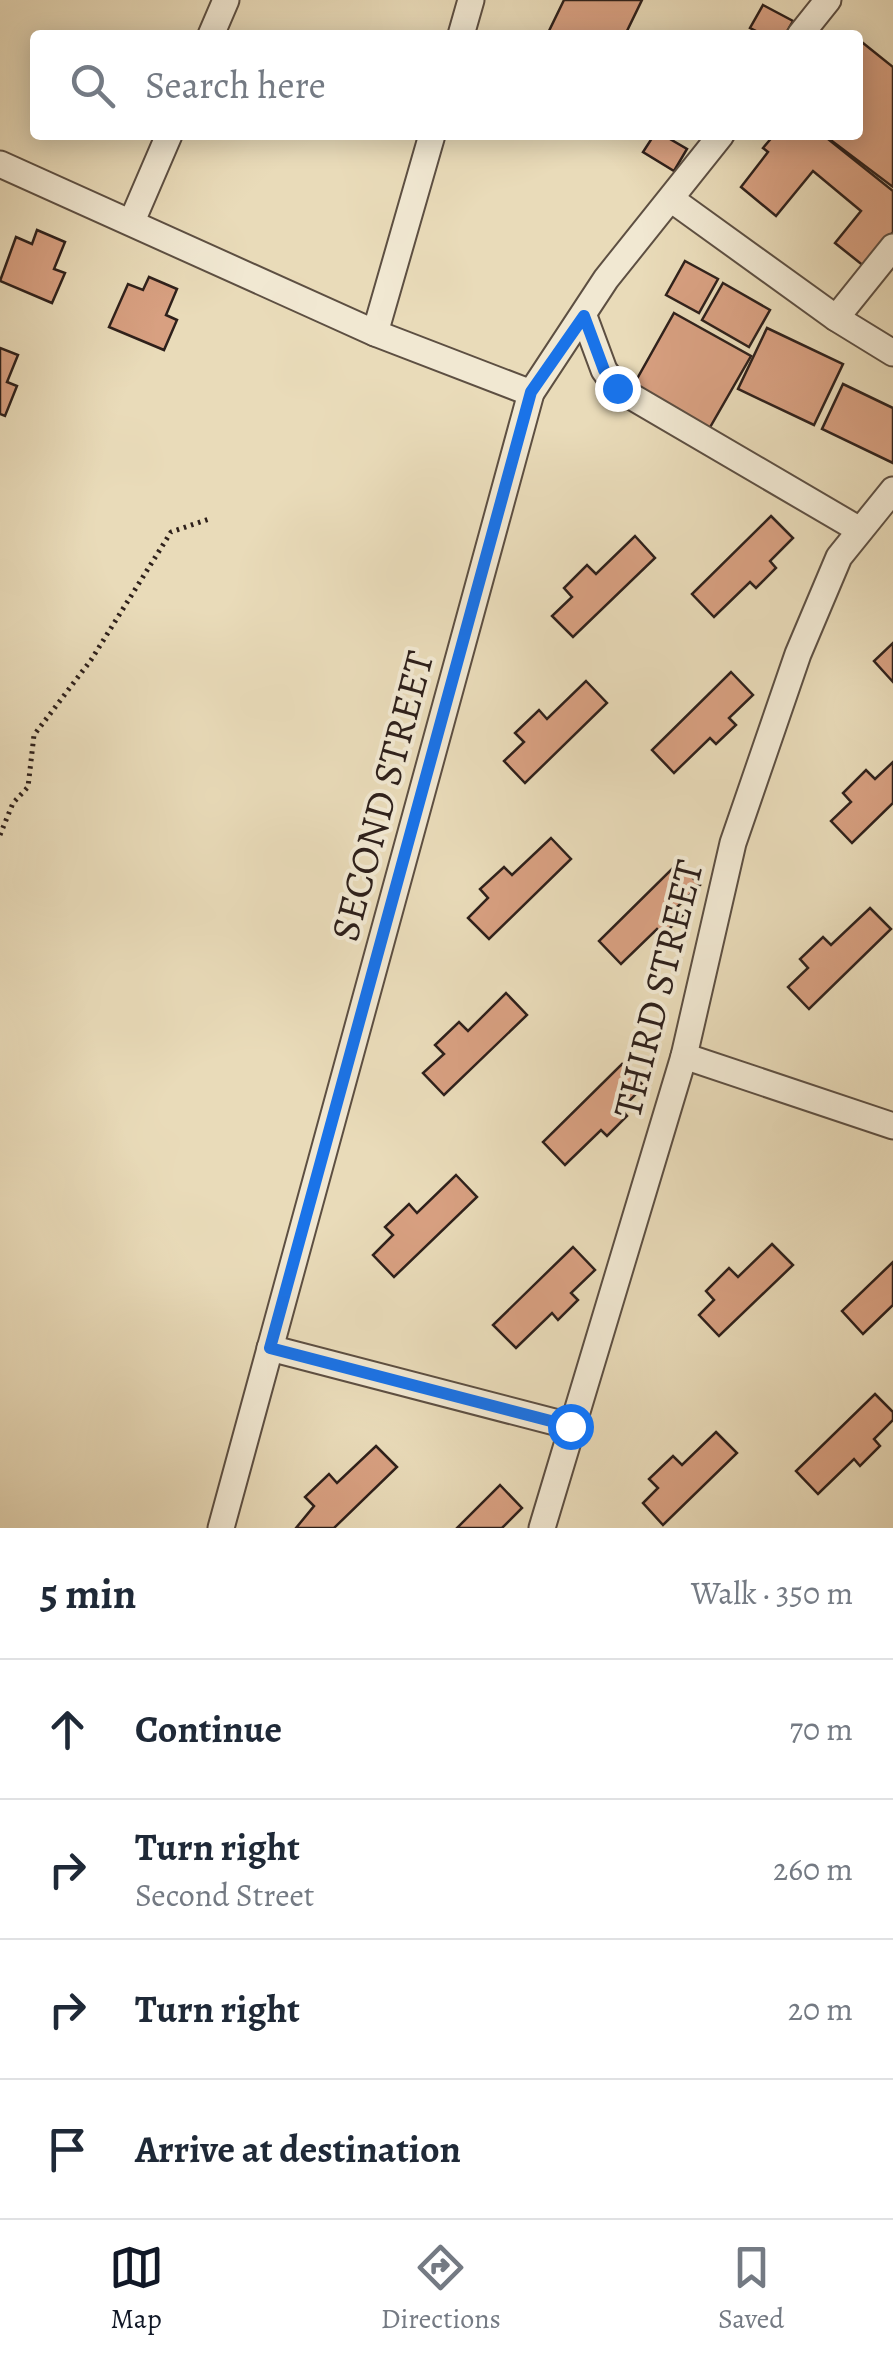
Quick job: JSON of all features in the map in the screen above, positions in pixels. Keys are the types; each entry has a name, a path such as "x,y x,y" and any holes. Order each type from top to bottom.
{"street":[{"path":"213,30 226,0"},
{"path":"463,30 472,0"},
{"path":"804,30 828,0"},
{"path":"132,221 167,140"},
{"path":"375,333 431,140"},
{"name":"SECOND STREET","path":"221,1528 531,392 606,279 718,140"},
{"path":"0,164 375,333 531,392"},
{"path":"671,199 836,318 893,353"},
{"path":"836,318 893,247"},
{"path":"584,316 604,370 617,388 858,529"},
{"name":"THIRD STREET","path":"542,1528 684,1056 733,843 798,654 839,558 858,529 893,490"},
{"path":"684,1056 893,1126"},
{"path":"270,1348 570,1426"}],"path":[{"path":"0,835 12,803 28,787 34,735 91,660 171,532 208,518"}],"building":[{"path":"564,0 642,0 627,30 549,30"},
{"path":"763,5 793,21 788,30 750,28"},
{"path":"863,43 893,67 893,187 831,140 863,140"},
{"path":"651,140 672,140 687,149 674,171 643,152"},
{"path":"770,140 829,140 893,191 893,232 865,267 835,243 861,211 813,171 776,216 741,187 768,152 763,148"},
{"path":"37,230 65,242 54,269 65,273 52,303 0,281 16,237 32,244"},
{"path":"685,261 718,279 699,313 666,295"},
{"path":"149,277 177,289 166,315 177,320 164,350 109,327 128,284 143,290"},
{"path":"723,283 770,310 749,347 702,320"},
{"path":"674,313 751,356 709,429 633,386"},
{"path":"767,328 843,364 814,425 738,389"},
{"path":"0,348 18,355 7,382 17,386 5,416 0,414"},
{"path":"843,384 893,408 893,463 822,429"},
{"path":"771,516 793,538 770,561 776,568 756,588 750,582 714,617 692,594"},
{"path":"635,536 655,558 573,637 552,616 572,597 564,588 587,565 596,574"},
{"path":"893,643 893,682 874,661"},
{"path":"731,672 753,695 729,718 736,725 716,744 710,738 674,773 652,750"},
{"path":"586,681 607,703 525,783 504,761 524,742 515,733 539,710 547,719"},
{"path":"893,762 893,803 852,843 831,821 851,802 843,793 866,770 875,779"},
{"path":"551,838 571,859 489,939 468,918 488,898 480,889 504,867 512,875"},
{"path":"678,863 700,885 676,908 683,915 663,935 657,929 621,964 599,941"},
{"path":"870,908 891,929 809,1009 788,987 808,968 800,959 823,937 831,945"},
{"path":"506,993 527,1015 444,1095 423,1073 444,1054 435,1045 459,1022 468,1031"},
{"path":"622,1064 644,1086 621,1109 627,1116 607,1136 601,1130 565,1165 543,1142"},
{"path":"456,1175 477,1197 394,1277 373,1255 393,1235 385,1227 409,1204 417,1213"},
{"path":"772,1244 793,1265 719,1336 699,1315 714,1300 706,1291 729,1268 738,1277"},
{"path":"573,1247 595,1270 571,1293 578,1300 558,1320 552,1313 516,1348 493,1325"},
{"path":"893,1262 893,1305 863,1334 842,1311"},
{"path":"875,1394 893,1412 893,1420 874,1439 880,1446 860,1466 854,1459 818,1494 796,1471"},
{"path":"716,1432 737,1453 663,1525 643,1503 658,1488 649,1479 673,1456 682,1465"},
{"path":"376,1446 397,1467 334,1528 296,1528 314,1506 305,1497 329,1474 337,1483"},
{"path":"500,1485 522,1508 502,1528 457,1528"}],"route":[{"path":"570,1426 270,1348 531,392 584,316 604,370 617,388"}]}
